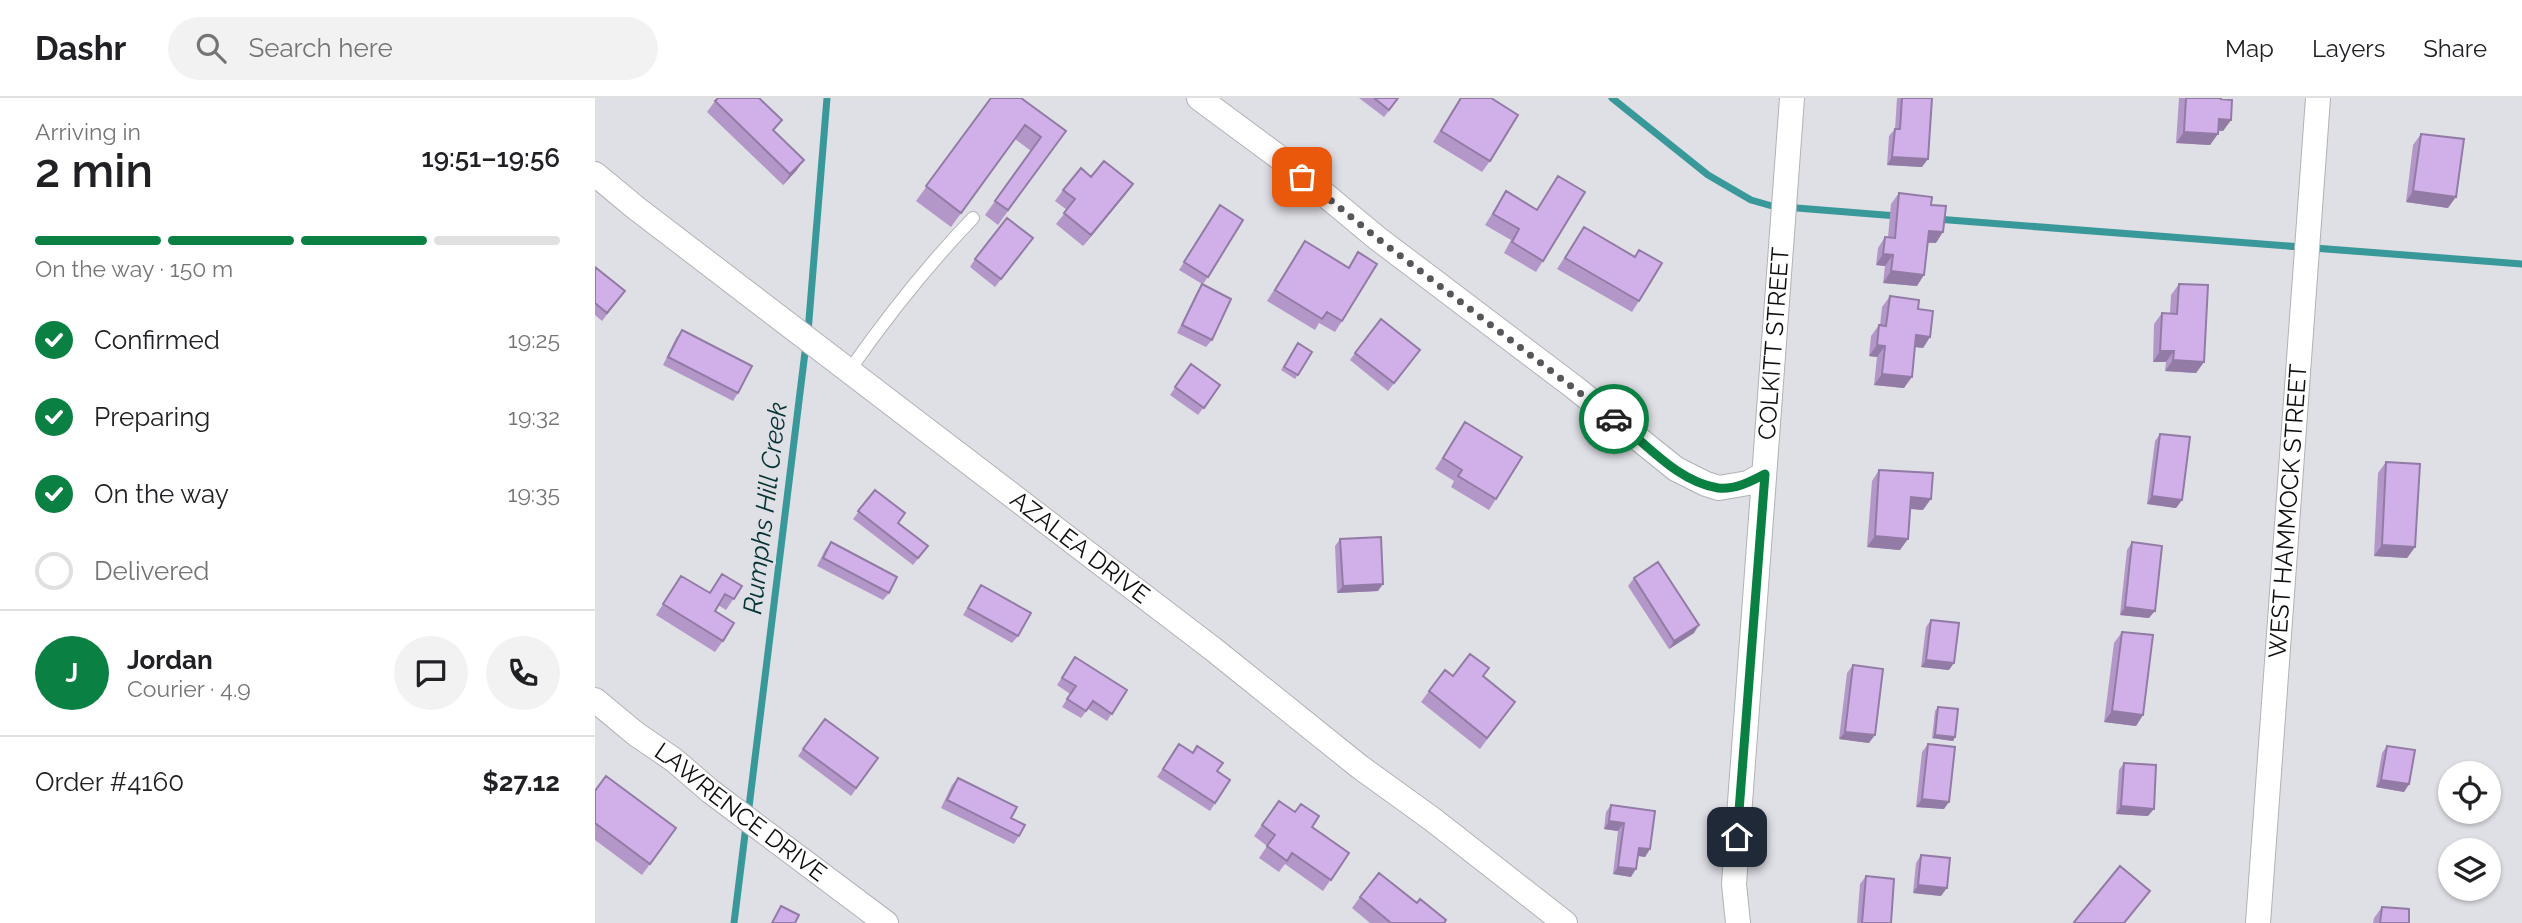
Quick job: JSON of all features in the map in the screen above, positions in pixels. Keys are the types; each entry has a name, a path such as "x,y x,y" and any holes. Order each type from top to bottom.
{"street":[{"path":"1199,98 1288,164 1377,238 1574,387 1676,469 1719,488 1748,483 1765,474"},
{"name":"COLKITT STREET","path":"1738,923 1734,884 1792,98"},
{"name":"WEST HAMMOCK STREET","path":"2258,923 2318,98"},
{"name":"AZALEA DRIVE","path":"595,174 1565,923"},
{"name":"LAWRENCE DRIVE","path":"595,700 885,923"}],"lane":[{"path":"849,371 888,315 928,265 973,218"}],"building":[{"path":"718,98 759,98 782,120 773,130 804,160 790,174 715,101"},
{"path":"991,98 1021,98 1066,131 1008,210 995,201 1041,137 1025,125 961,213 926,186"},
{"path":"1374,98 1398,98 1389,110"},
{"path":"1461,98 1491,98 1518,115 1490,161 1441,131"},
{"path":"1902,98 1932,98 1928,159 1892,157 1895,129 1900,129"},
{"path":"2186,98 2232,100 2231,120 2219,119 2218,134 2184,132"},
{"path":"2421,134 2464,139 2456,197 2413,191"},
{"path":"1104,161 1133,184 1091,235 1064,213 1075,199 1063,190 1081,168 1091,177"},
{"path":"1558,176 1585,192 1543,261 1512,242 1519,229 1493,214 1506,191 1537,210"},
{"path":"1899,193 1932,197 1931,205 1946,206 1943,232 1929,231 1924,275 1891,271 1893,255 1883,254 1885,237 1895,238"},
{"path":"1220,205 1243,220 1208,277 1184,262"},
{"path":"1007,218 1033,238 1001,279 975,259"},
{"path":"1584,227 1635,257 1639,250 1662,263 1639,301 1565,258"},
{"path":"1305,241 1349,268 1358,252 1377,264 1342,321 1327,312 1322,319 1275,290"},
{"path":"595,267 625,291 607,313 595,303"},
{"path":"1202,284 1231,299 1212,340 1182,325"},
{"path":"2179,284 2208,285 2204,362 2173,360 2174,351 2160,351 2162,313 2177,314"},
{"path":"1890,296 1919,300 1918,309 1933,311 1930,337 1916,335 1912,377 1882,374 1885,346 1877,345 1879,325 1886,326"},
{"path":"1381,319 1420,350 1394,383 1355,353"},
{"path":"682,330 752,366 738,393 668,357"},
{"path":"1298,343 1312,352 1298,375 1284,367"},
{"path":"1191,364 1220,385 1204,408 1175,387"},
{"path":"1465,422 1522,457 1496,499 1458,476 1462,470 1443,458"},
{"path":"2160,434 2190,437 2182,500 2152,496"},
{"path":"2386,462 2420,464 2415,547 2382,545"},
{"path":"1879,470 1933,473 1931,499 1911,497 1908,539 1875,536"},
{"path":"875,490 905,513 898,523 928,546 918,558 858,511"},
{"path":"1381,537 1383,584 1343,586 1340,539"},
{"path":"831,542 897,577 889,593 823,558"},
{"path":"2132,542 2162,546 2155,611 2125,607"},
{"path":"1658,562 1699,625 1674,641 1634,578"},
{"path":"722,574 742,586 734,599 725,594 715,611 734,623 723,641 663,604 681,576 710,593"},
{"path":"981,585 1031,613 1018,636 968,608"},
{"path":"1931,620 1959,623 1954,663 1926,660"},
{"path":"2122,632 2153,635 2143,715 2112,711"},
{"path":"1470,654 1489,668 1483,676 1515,702 1487,738 1429,691 1445,670 1453,676"},
{"path":"1075,657 1127,690 1112,714 1093,701 1086,711 1067,699 1076,686 1062,678"},
{"path":"1853,665 1883,669 1875,735 1845,732"},
{"path":"1938,707 1958,709 1955,737 1935,735"},
{"path":"825,719 878,758 856,788 803,749"},
{"path":"1179,744 1193,753 1197,746 1223,763 1217,771 1230,780 1215,803 1163,769"},
{"path":"1928,744 1955,747 1949,802 1922,799"},
{"path":"2387,746 2415,750 2409,784 2381,780"},
{"path":"2124,763 2156,765 2154,809 2121,806"},
{"path":"606,776 676,828 650,864 595,823 595,791"},
{"path":"958,778 1017,807 1011,818 1025,825 1019,836 947,800"},
{"path":"1279,801 1295,812 1301,804 1319,816 1312,827 1349,853 1331,880 1292,853 1287,861 1267,846 1275,835 1262,825"},
{"path":"1611,805 1655,811 1650,849 1639,848 1636,869 1618,867 1624,823 1609,821"},
{"path":"1921,855 1950,858 1947,888 1918,885"},
{"path":"2120,866 2150,891 2124,923 2074,923 2074,922"},
{"path":"1379,873 1417,903 1420,899 1446,920 1444,923 1391,923 1360,897"},
{"path":"1866,876 1894,879 1891,923 1862,923"},
{"path":"781,906 799,915 795,923 772,923"},
{"path":"2382,907 2409,909 2409,923 2380,923"}],"waterway":[{"name":"Rumphs Hill Creek","path":"808,332 827,98"},
{"path":"1612,98 1708,175 1751,200 1772,206 1897,216"},
{"path":"1936,219 2522,264"},
{"name":"Rumphs Hill Creek","path":"748,815 806,344"},
{"name":"Rumphs Hill Creek","path":"734,923 746,826"}],"way so far":[{"path":"1302,177 1377,238 1614,419"}],"route":[{"path":"1614,419 1676,469 1706,484 1719,488 1733,487 1765,474 1737,837"}]}
